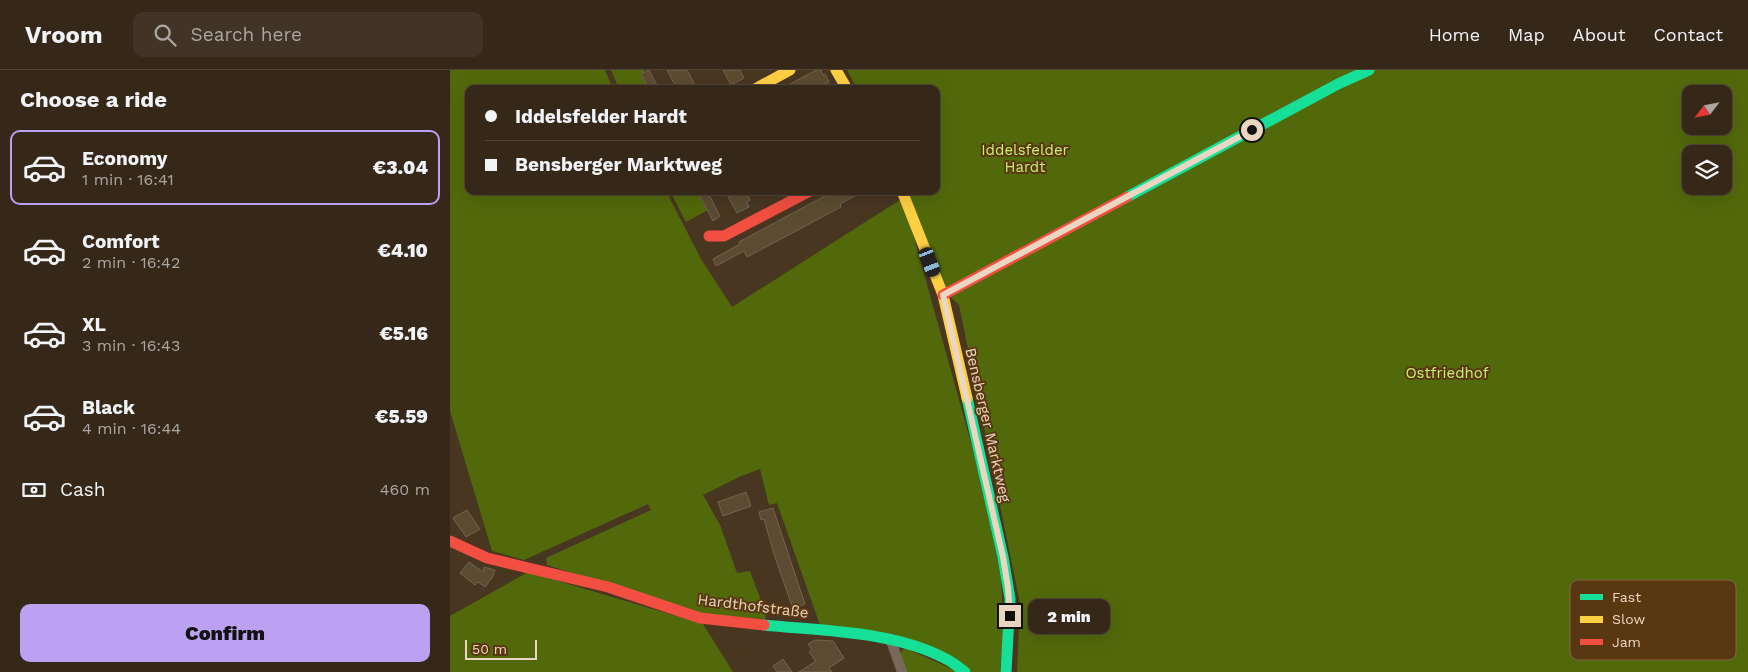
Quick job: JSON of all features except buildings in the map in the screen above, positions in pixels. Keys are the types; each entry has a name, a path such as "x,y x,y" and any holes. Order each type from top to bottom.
{"street":[{"path":"762,85 790,70"},
{"path":"836,70 845,85"},
{"path":"943,295 1329,89 1369,70"},
{"path":"709,236 724,236 802,195"},
{"name":"Bensberger Marktweg","path":"904,195 943,295 1007,577 1010,616 1006,672"},
{"name":"Hardthofstraße","path":"450,541 488,558 608,587 700,618 890,638 920,647 947,659 965,672"},
{"path":"890,638 902,672"}],"green space":[{"path":"450,70 605,70 611,85 465,85 465,195 668,195 701,259 732,307 903,198 978,468 1001,573 1003,637 1000,672 972,672 957,660 820,625 777,503 769,505 760,469 703,495 720,525 737,573 750,571 766,614 765,619 707,615 547,565 546,558 651,510 648,504 524,560 492,551 450,411"},
{"path":"611,70 644,70 645,72 641,75 647,85 617,85"},
{"name":"Ostfriedhof","path":"847,70 1748,70 1748,672 1017,672 1020,603 959,305 944,291 908,195 940,195 940,85 855,85"},
{"path":"672,195 700,195 708,210 686,222"},
{"path":"528,572 703,624 733,672 450,672 450,616"},
{"path":"905,648 959,672 905,672 899,654"}],"traffic: fast":[{"path":"1127,197 1338,84 1369,70"},
{"path":"967,398 1003,557 1010,599 1006,672"},
{"path":"764,625 858,634 904,643 946,659 965,672"}],"traffic: slow":[{"path":"762,85 790,70"},
{"path":"836,70 845,85"},
{"path":"904,195 943,295 967,398"}],"traffic: jam":[{"path":"709,236 724,236 802,195"},
{"path":"943,295 1127,197"},
{"path":"450,541 487,558 608,587 700,618 764,625"}],"route":[{"path":"1010,616 1010,599 1003,557 943,295 1252,130"}],"park label":[{"name":"Iddelsfelder Hardt","path":"1025,158"}]}
